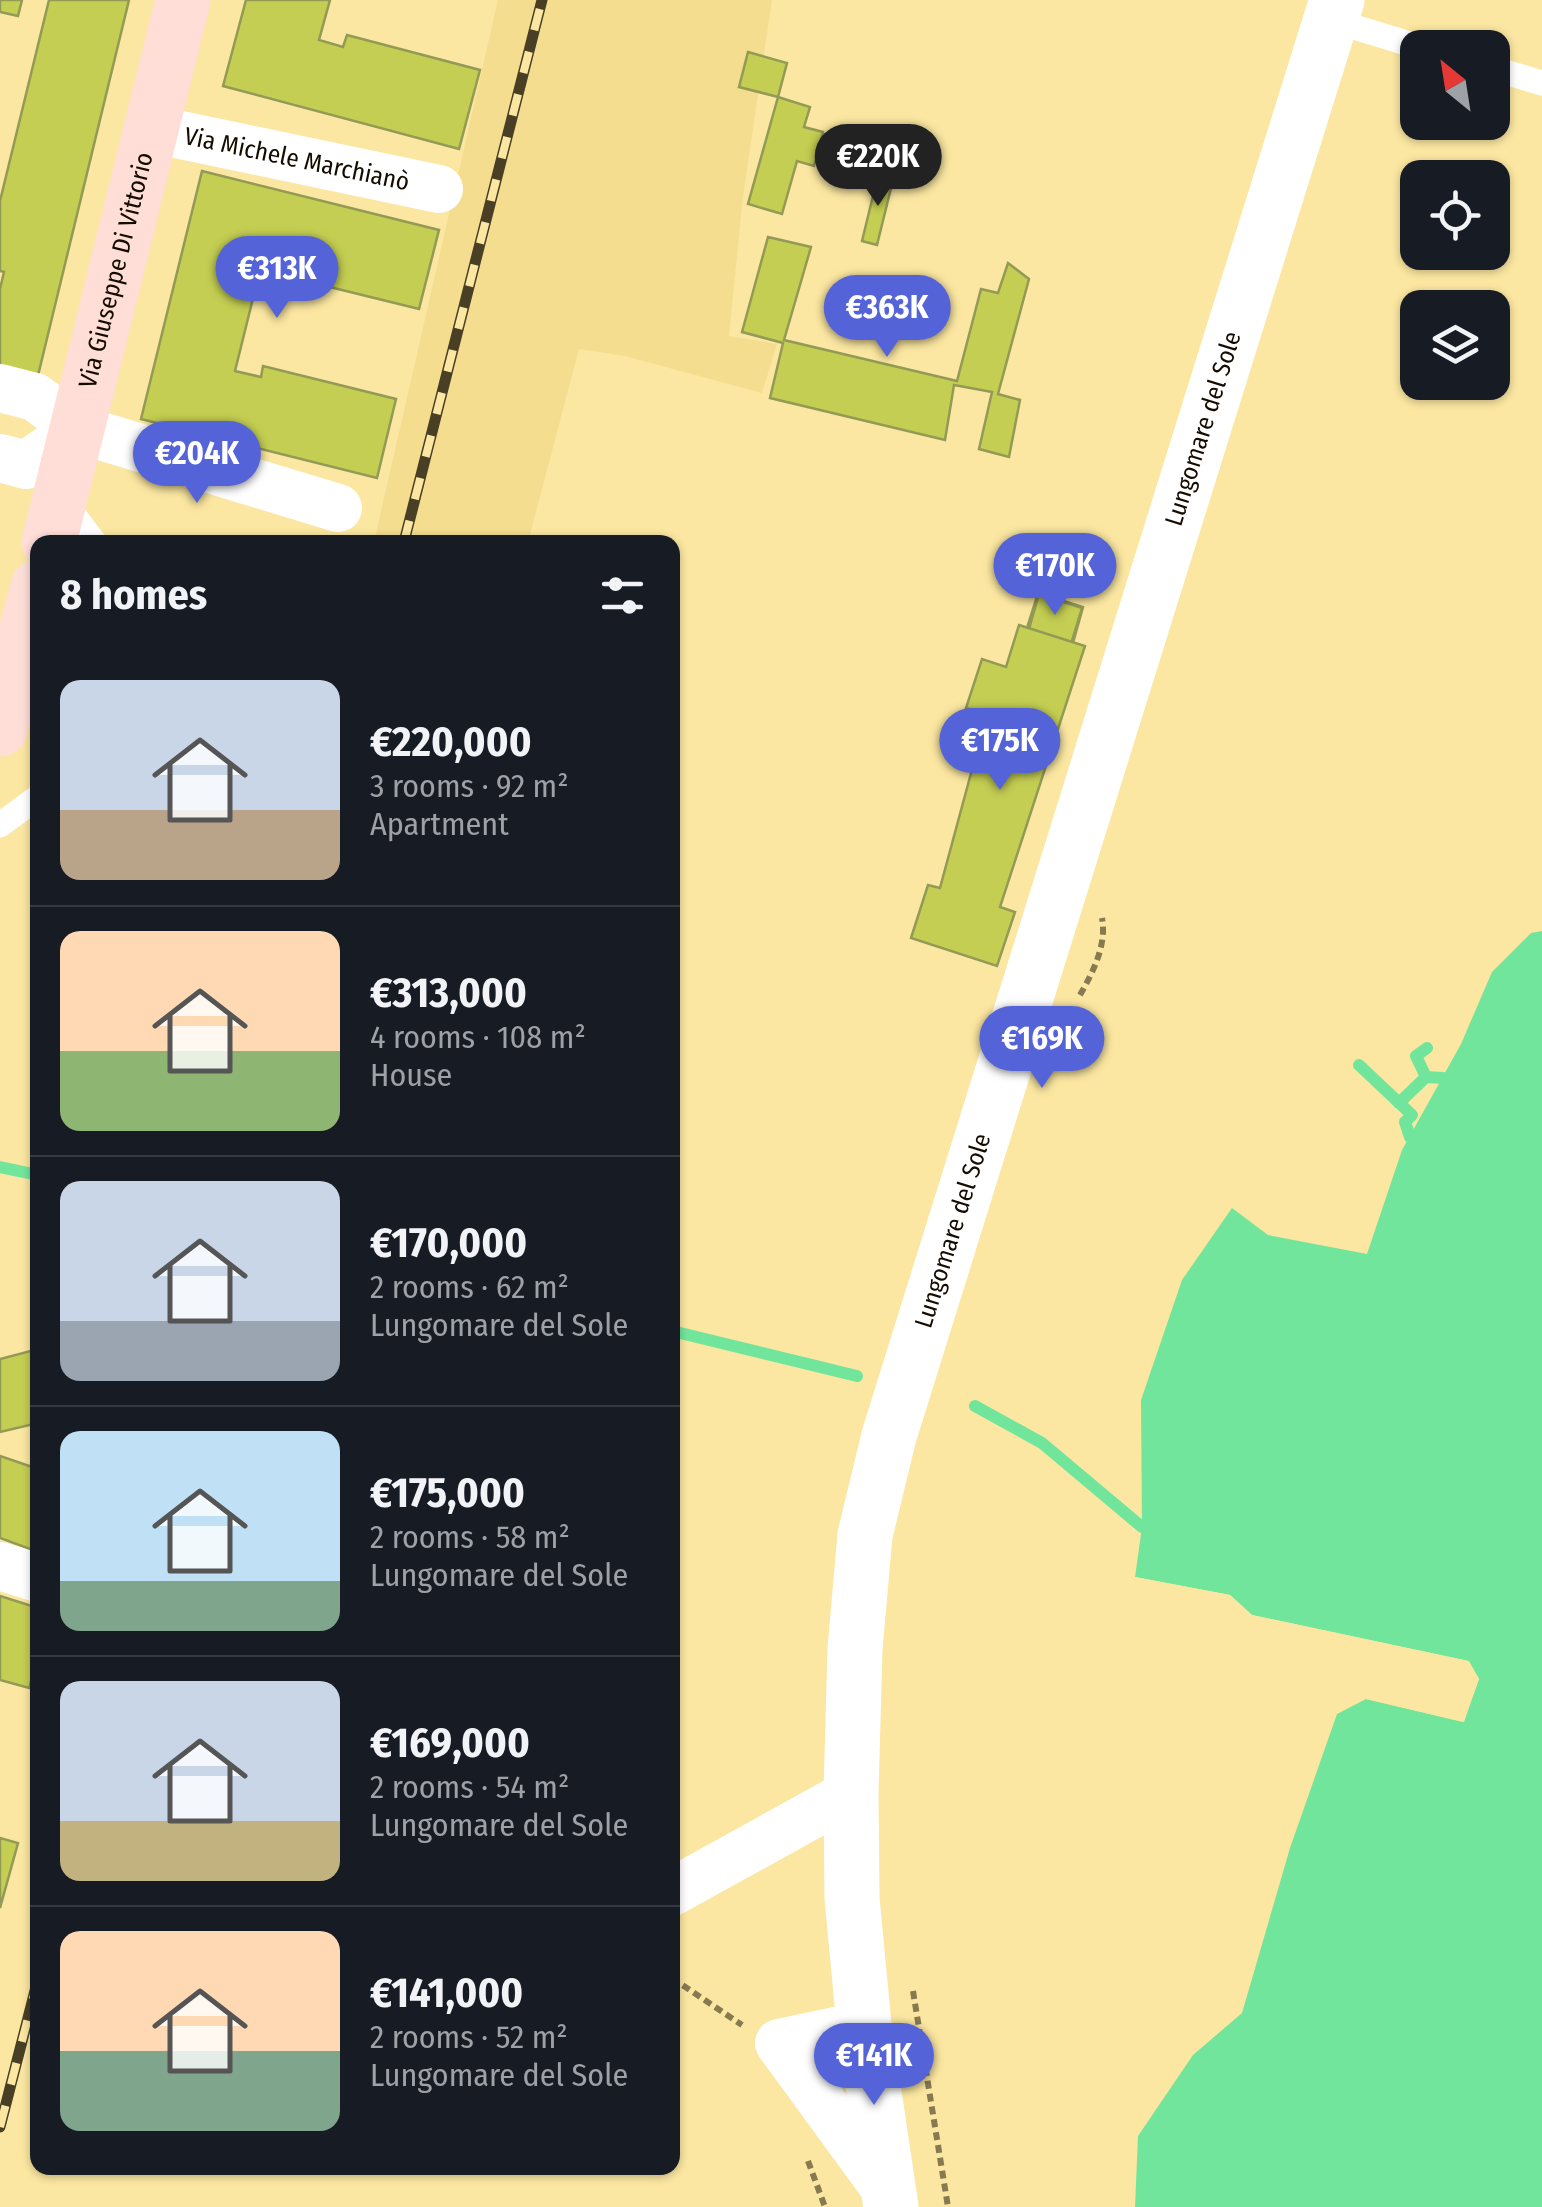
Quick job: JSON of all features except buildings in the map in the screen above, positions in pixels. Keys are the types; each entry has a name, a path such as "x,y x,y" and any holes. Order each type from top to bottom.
{"main road":[{"name":"Via Giuseppe Di Vittorio","path":"55,520 184,0"},
{"path":"0,729 8,666 30,607"}],"street":[{"name":"Lungomare del Sole","path":"889,2199 864,2025 852,1898 856,1649 865,1535 888,1436 1334,10"},
{"name":"Via Michele Marchianò","path":"152,129 439,189"},
{"path":"0,388 35,397 78,429 338,508"},
{"path":"0,458 26,466 78,429"},
{"path":"0,1566 30,1575"},
{"path":"680,1888 851,1793"},
{"path":"779,2043 864,2025"},
{"name":"Lungomare del Sole","path":"779,2043 889,2199"}],"lane":[{"path":"1334,10 1400,38"},
{"path":"1510,73 1542,83"},
{"path":"55,520 82,535"},
{"path":"0,825 30,803"}],"path":[{"path":"1076,1002 1092,975 1105,933 1100,906"},
{"path":"911,1974 948,2207"},
{"path":"680,1984 733,2021 779,2043"}],"shaded area":[{"path":"498,0 772,0 743,196 729,336 777,344 762,393 625,356 579,349 530,535 376,535"},
{"path":"1542,931 1542,2207 1135,2207 1138,2136 1193,2055 1242,2013 1290,1848 1337,1714 1366,1699 1463,1722 1479,1679 1468,1661 1252,1615 1230,1595 1135,1577 1142,1527 1141,1400 1182,1280 1232,1208 1268,1235 1367,1254 1402,1150 1461,1044 1492,972 1531,933"}],"pier":[{"path":"1130,1576 1230,1595 1252,1615 1469,1661 1479,1679 1464,1722 1366,1699 1366,1694 1461,1716 1474,1680 1465,1665 1250,1620 1228,1600 1133,1582"}],"waterway":[{"path":"1427,1048 1416,1056 1426,1077 1443,1078"},
{"path":"1359,1065 1412,1115 1405,1122 1410,1137"},
{"path":"1399,1103 1426,1077"},
{"path":"0,1167 30,1173"},
{"path":"680,1333 857,1376"},
{"path":"975,1406 1042,1443 1142,1527"}],"railway":[{"path":"406,535 542,0"},
{"path":"0,2127 30,2010"}]}
